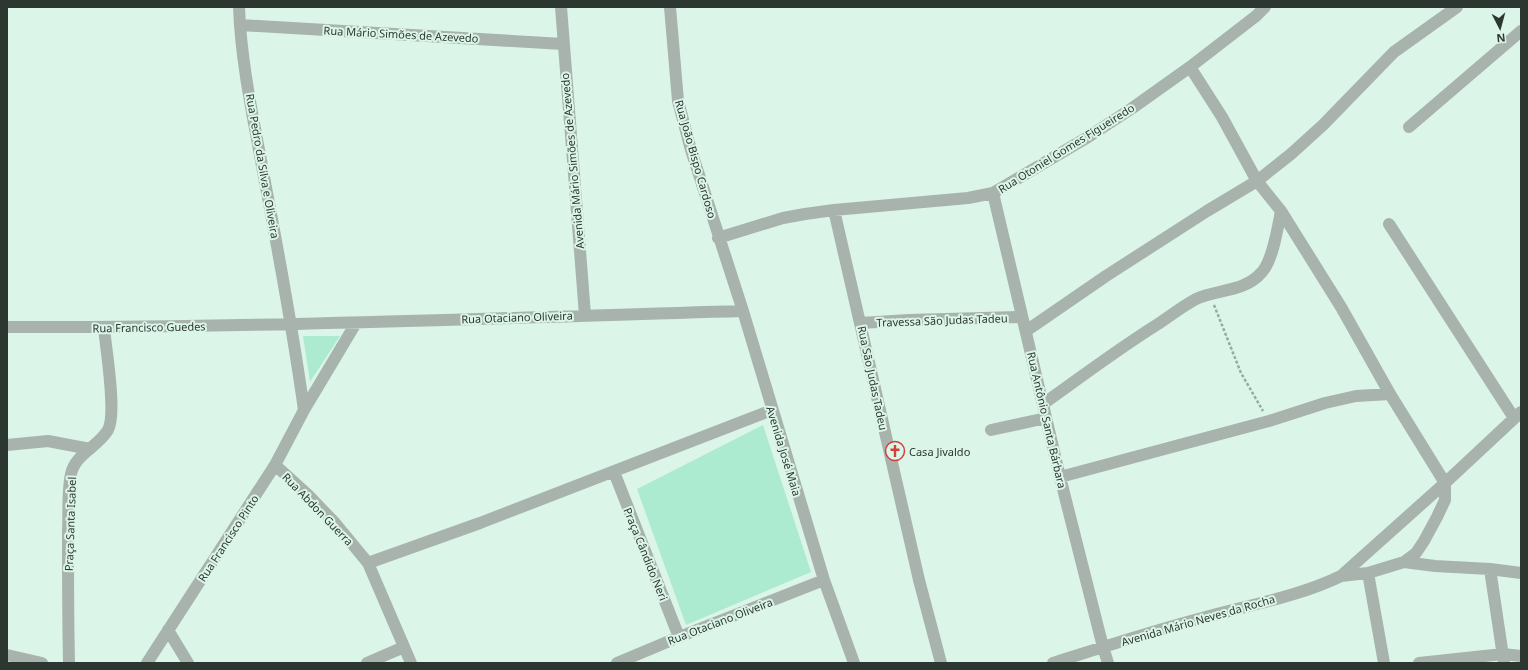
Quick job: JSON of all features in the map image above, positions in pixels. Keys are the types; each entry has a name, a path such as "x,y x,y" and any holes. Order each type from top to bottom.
{"street":[{"name":"Rua Pedro da Silva e Oliveira","path":"239,7 250,100 292,324 304,410"},
{"name":"Avenida Mário Simões de Azevedo","path":"560,7 585,315"},
{"name":"Rua João Bispo Cardoso","path":"670,7 678,101 691,150 718,238"},
{"name":"Rua Otoniel Gomes Figueiredo","path":"718,238 783,218 834,210 968,198 993,193 1088,137 1190,67 1256,16 1265,7"},
{"path":"1026,331 1106,276 1207,211 1257,181 1291,154 1323,125 1394,52 1458,7"},
{"name":"Rua Mário Simões de Azevedo","path":"240,25 563,44"},
{"path":"1409,127 1521,32"},
{"path":"1190,67 1222,117 1257,181 1281,211 1341,307 1390,394 1445,483 1445,500 1424,541 1416,553 1404,562 1368,573 1341,576"},
{"name":"Rua Antônio Santa Bárbara","path":"993,193 1060,477 1102,647 1108,663"},
{"name":"Rua São Judas Tadeu","path":"834,210 919,580 941,663"},
{"path":"1043,404 1120,349 1195,300 1210,294 1243,286 1252,281 1263,271 1268,261 1281,211"},
{"path":"1341,576 1518,415 1389,224"},
{"name":"Avenida José Maia","path":"718,238 743,311 824,580 854,663"},
{"name":"Rua Otaciano Oliveira","path":"292,324 743,311"},
{"name":"Travessa São Judas Tadeu","path":"861,323 909,320 1022,317"},
{"path":"304,410 356,323"},
{"name":"Rua Francisco Guedes","path":"7,327 104,328 292,324"},
{"name":"Praça Santa Isabel","path":"69,663 68,573 69,496 71,474 74,464 101,439 108,430 111,420 111,404 104,328"},
{"path":"1060,477 1269,421 1325,403 1356,396 1390,394"},
{"name":"Rua Francisco Pinto","path":"147,663 275,465 304,410"},
{"path":"368,563 480,523 772,410"},
{"path":"991,430 1046,418"},
{"path":"7,446 48,441 90,449"},
{"name":"Rua Abdon Guerra","path":"275,465 308,495 368,563 411,663"},
{"name":"Praça Cândido Neri","path":"614,472 679,637"},
{"path":"1404,562 1521,573"},
{"path":"1490,569 1503,658"},
{"path":"1368,573 1384,663"},
{"name":"Avenida Mário Neves da Rocha","path":"1053,663 1202,618 1300,592 1325,584 1341,576"},
{"name":"Rua Otaciano Oliveira","path":"617,663 824,580"},
{"path":"168,630 188,663"},
{"path":"367,663 404,646"},
{"path":"7,655 42,663"},
{"path":"1419,663 1521,656"}],"path":[{"path":"1210,294 1241,373 1269,421"}],"green space":[{"path":"303,336 340,336 310,382"},
{"path":"763,425 811,572 686,625 637,489"}],"place":[{"name":"Casa Jivaldo","path":"895,451"}]}
